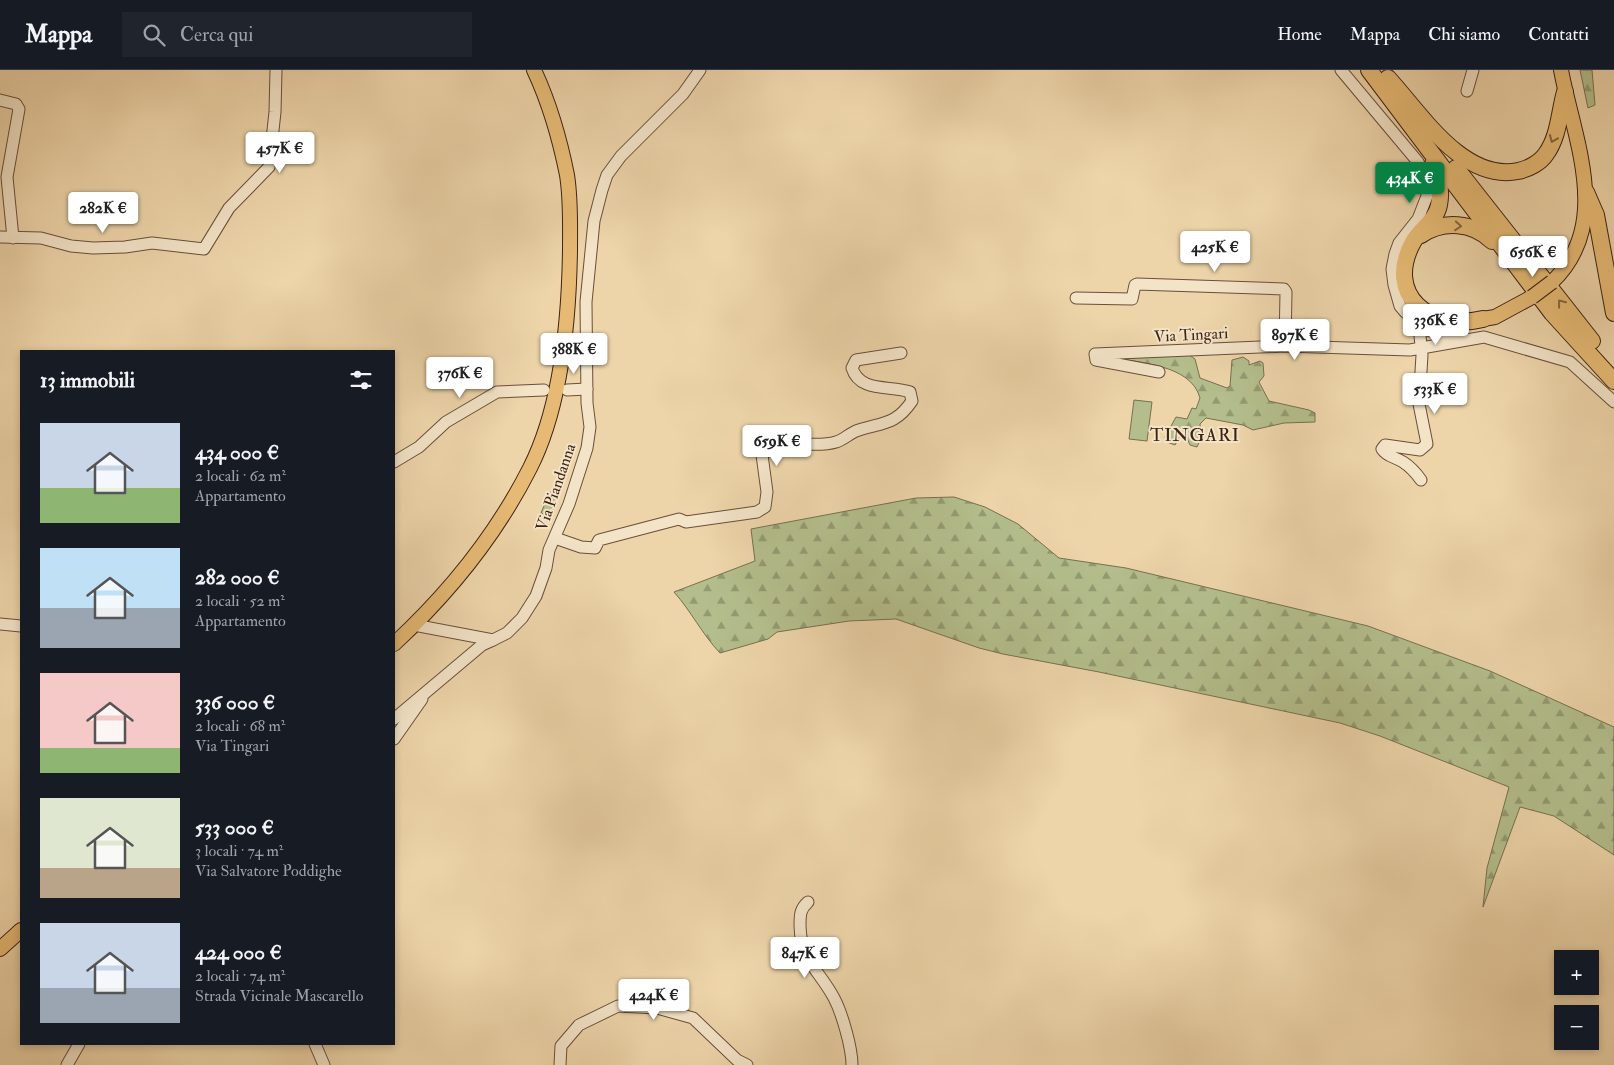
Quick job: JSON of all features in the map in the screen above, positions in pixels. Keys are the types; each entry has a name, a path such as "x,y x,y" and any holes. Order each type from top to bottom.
{"highway":[{"path":"1378,71 1459,157 1480,169 1503,174 1527,169 1545,156 1556,136 1565,92"},
{"path":"1378,71 1387,93 1440,179 1439,206 1434,217 1413,241 1407,256 1404,274 1410,295 1422,311 1443,321 1469,322 1482,319"},
{"path":"1378,71 1614,368"},
{"path":"1387,93 1552,313 1614,381"},
{"path":"1586,192 1596,215 1614,313"},
{"path":"1413,241 1432,228 1450,225 1469,226 1486,234 1512,260"}],"main road":[{"path":"395,643 476,554 511,502 530,467 539,445 555,391 568,320 570,206 566,174 558,140 534,70"},
{"path":"1482,319 1496,316 1532,297 1552,282 1569,264 1581,239 1586,192 1560,70"},
{"path":"0,949 20,931"}],"street":[{"path":"0,237 42,238 71,246 93,248 125,247 152,243 204,249 229,208 270,167 275,112 276,70"},
{"name":"Via Piandanna","path":"395,718 482,645 508,633 522,618 536,596 546,568 549,550 588,448 590,427 587,389 586,302 594,221 602,190 607,175 621,156 683,94 700,70"},
{"path":"1342,70 1418,162 1426,179 1427,196 1418,219 1399,244 1392,269 1400,306 1423,328 1420,336 1419,404 1427,444 1420,450 1385,445 1382,450 1385,454 1403,462 1421,480"},
{"path":"1466,91 1473,70"},
{"path":"0,100 16,104 19,109 7,177 13,238"},
{"path":"1076,298 1132,299 1135,284 1284,289 1286,292 1285,346"},
{"path":"1482,319 1484,337 1570,362 1614,402"},
{"name":"Via Tingari","path":"1423,328 1457,341"},
{"name":"Via Tingari","path":"1159,372 1096,360 1095,354 1285,346 1420,350 1484,337"},
{"path":"555,538 581,547 595,548 599,540 680,519 686,522 757,512 765,507 767,492 762,455 772,446 790,443 836,442 854,432 896,420 906,411 912,401 910,392 865,384 854,376 852,368 856,360 901,353"},
{"path":"567,390 587,389"},
{"path":"395,461 419,447 446,422 497,392 544,390"},
{"path":"0,624 20,626"},
{"path":"414,624 493,640"},
{"path":"395,738 413,715 427,691"},
{"path":"808,902 802,908 800,916 800,940 805,955 836,1000 852,1065"},
{"path":"560,1065 561,1046 579,1024 618,1006 657,1008 693,1018 737,1060 746,1065"},
{"path":"67,1065 78,1045"},
{"path":"315,1045 324,1065"}],"green space":[{"path":"1580,70 1592,70 1595,105 1588,108"},
{"path":"1187,353 1195,359 1200,378 1227,388 1230,386 1232,360 1243,357 1249,361 1249,365 1260,361 1263,363 1264,376 1259,382 1269,401 1309,410 1315,413 1315,422 1284,423 1253,430 1243,425 1206,418 1200,424 1201,438 1197,447 1190,445 1185,434 1181,434 1175,445 1167,442 1165,437 1176,417 1187,419 1192,408 1196,409 1200,398 1195,387 1186,378 1162,367 1111,357"},
{"path":"1134,400 1152,402 1147,441 1129,439"},
{"path":"550,492 558,496 550,517 541,513"},
{"path":"954,497 985,507 1018,524 1059,558 1126,568 1368,626 1490,671 1614,727 1614,855 1554,816 1520,807 1483,907 1487,868 1509,787 1380,736 1340,723 1099,672 1003,654 979,648 896,619 849,621 777,632 768,639 720,653 674,592 755,561 751,529 916,498"}],"district":[{"name":"TINGARI","path":"1195,435"}]}
